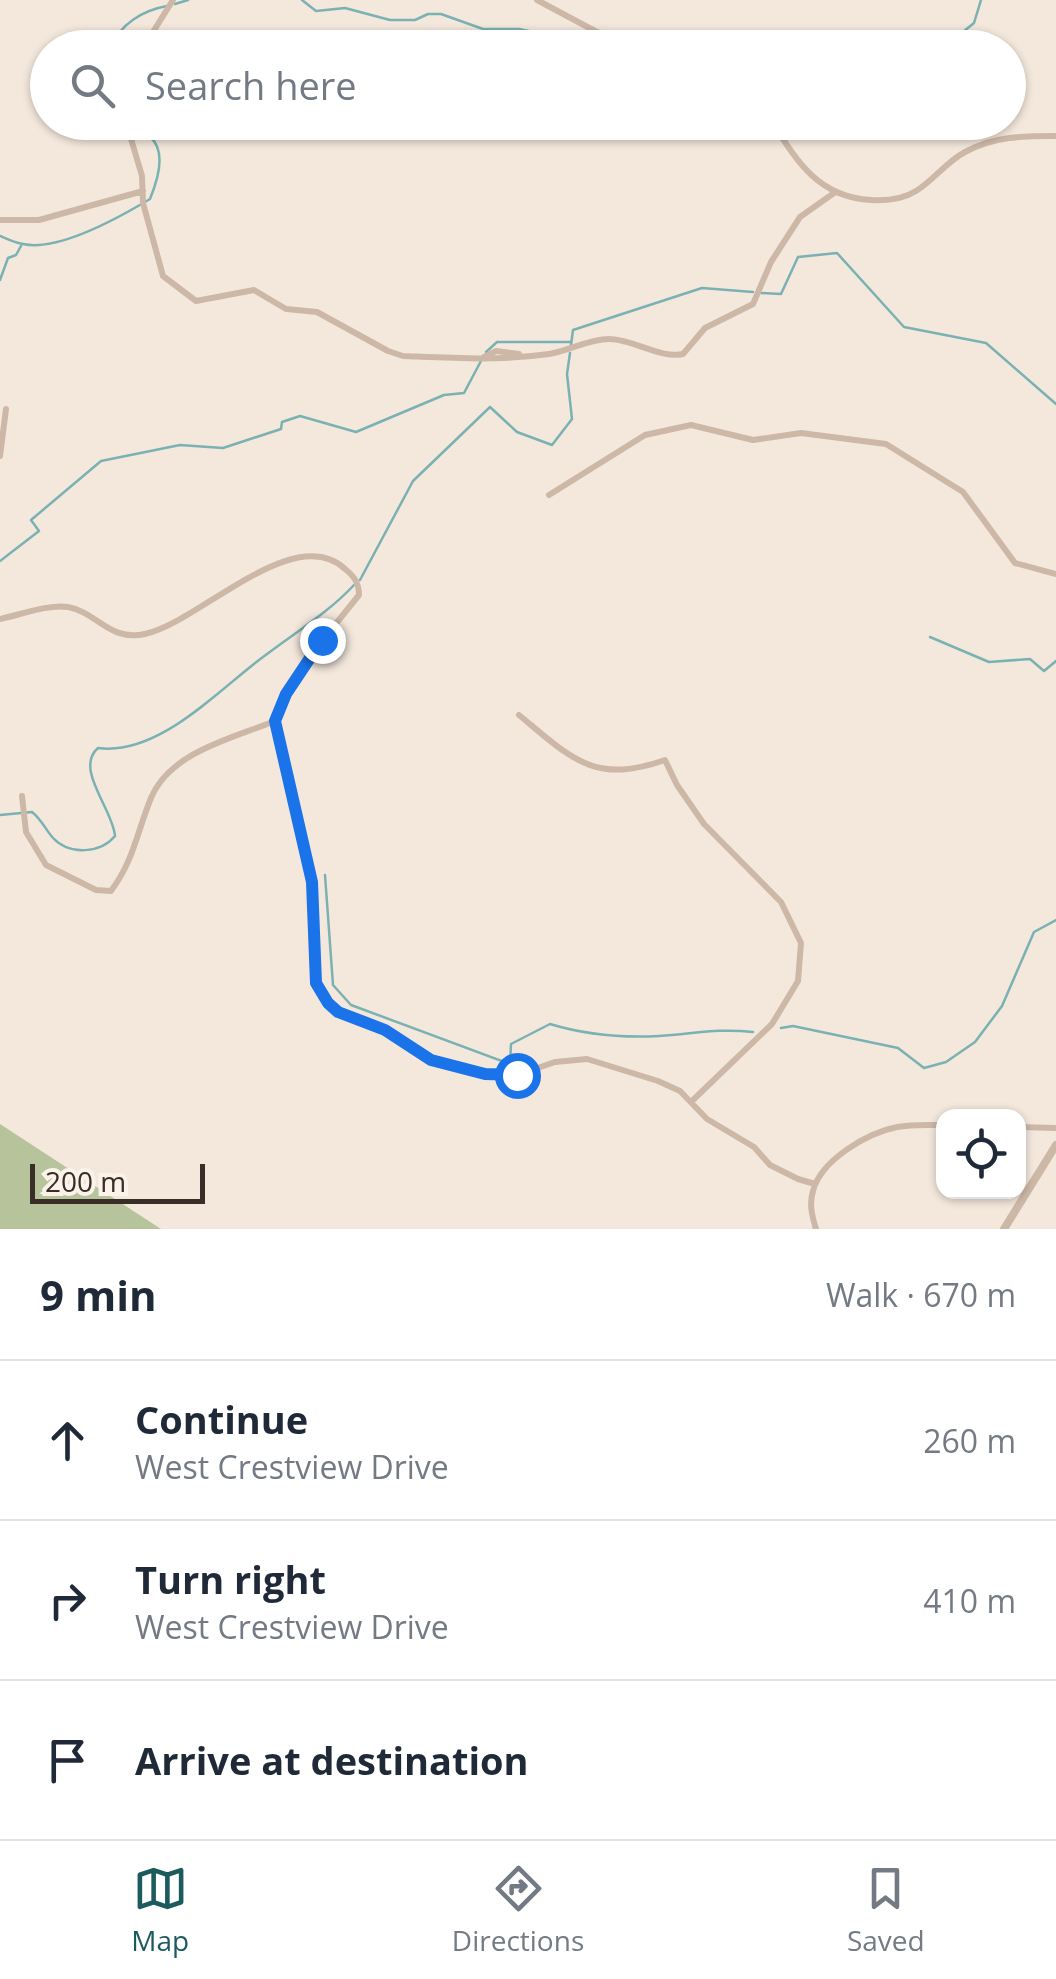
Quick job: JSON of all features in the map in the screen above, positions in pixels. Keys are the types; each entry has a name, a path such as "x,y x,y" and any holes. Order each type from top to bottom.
{"street":[{"path":"153,30 170,0"},
{"path":"537,0 593,30"},
{"path":"1026,136 1056,136"},
{"path":"130,140 163,276 196,301 254,290 286,309 316,312 403,356 500,360 547,354 599,339 683,354 705,328 753,304 771,262 800,216 834,193"},
{"path":"782,140 814,180 834,193 856,199 894,199 913,194 950,161 999,140"},
{"path":"0,220 40,220 143,190"},
{"path":"0,456 6,409"},
{"path":"549,495 645,435 691,425 754,440 800,432 886,444 963,492 1015,563 1056,574"},
{"path":"0,619 62,606 74,608 105,629 143,635 274,566 308,556 332,559 355,579 359,595 309,657 275,721 312,882 316,983 328,1003 350,1019 398,1037 438,1062 497,1076 587,1059 670,1086 692,1101 707,1120 754,1147 770,1165 816,1184"},
{"path":"519,715 572,759 596,768 638,770 666,760 704,824 781,902 801,944 798,981 772,1024 692,1101"},
{"path":"22,796 26,832 46,865 96,890 111,891 136,847 152,795 166,774 194,754 275,721"},
{"path":"816,1229 811,1212 816,1184 826,1168 870,1136 896,1127 936,1125"},
{"path":"1026,1127 1056,1128"},
{"path":"1004,1229 1056,1146"}],"green space":[{"path":"0,1124 161,1229 0,1229"}],"waterway":[{"path":"175,4 188,0"},
{"path":"302,0 316,11 345,8 390,20 441,14 483,29 524,30"},
{"path":"965,30 974,23 981,0"},
{"path":"122,30 133,20 167,6"},
{"path":"0,236 23,244 54,243 89,231 150,199 159,158 152,140"},
{"path":"0,280 8,258 16,255 21,246"},
{"path":"761,293 781,294 798,257 837,253 904,327 986,343 1056,404"},
{"path":"571,345 573,330 702,288 753,292"},
{"path":"486,352 497,342 570,342"},
{"path":"360,580 413,481 490,407 517,432 552,445 572,419 567,374 570,353"},
{"path":"0,561 39,531 31,520 101,461 180,445 223,448 281,429 282,422 300,416 356,432 444,395 464,393 482,359"},
{"path":"0,815 32,812 53,838 76,850 94,849 109,842 115,836 113,825 90,767 98,748 121,748 143,742 187,718 354,585"},
{"path":"930,637 989,662 1030,659 1044,671 1056,661"},
{"path":"325,875 333,985 351,1005 510,1064 511,1044 550,1024 617,1036 753,1032"},
{"path":"781,1028 793,1026 898,1048 924,1068 946,1062 975,1042 1002,1006 1034,932 1056,920"}],"route":[{"path":"322,640 286,694 275,721 312,882 316,983 338,1012 385,1030 431,1060 485,1074 517,1075"}]}
